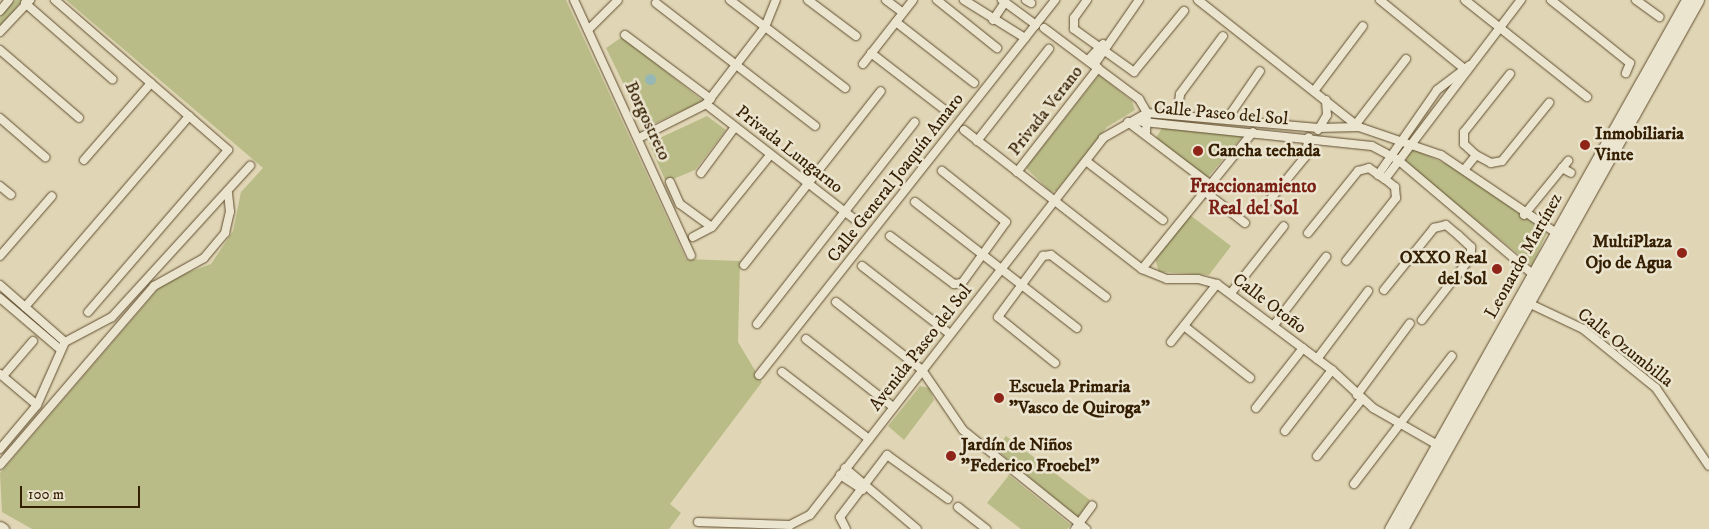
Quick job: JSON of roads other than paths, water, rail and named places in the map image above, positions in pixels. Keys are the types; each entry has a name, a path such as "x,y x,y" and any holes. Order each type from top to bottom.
{"main road":[{"name":"Leonardo Martínez","path":"1402,529 1441,453 1624,122 1687,0"},
{"name":"Leonardo Martínez","path":"1624,122 1698,0"},
{"name":"Leonardo Martínez","path":"1390,529 1441,453"}],"street":[{"path":"0,11 9,0"},
{"path":"55,0 228,150 88,312"},
{"name":"Borgostreto","path":"574,0 639,138 691,255"},
{"path":"588,30 618,0"},
{"path":"730,0 845,88"},
{"path":"639,138 709,102 736,63 765,27 776,0"},
{"path":"808,0 856,36"},
{"path":"886,0 904,13"},
{"path":"863,64 913,0"},
{"path":"937,0 997,48"},
{"path":"964,0 993,20 1026,38"},
{"name":"Calle General Joaquín Amaro","path":"760,375 1055,0"},
{"path":"1087,0 1072,24 1101,49 1134,72 1184,11"},
{"name":"Privada Verano","path":"1017,172 1093,65 1101,49 1139,0"},
{"path":"1198,0 1357,125 1406,59"},
{"path":"1380,0 1467,68"},
{"path":"1465,0 1588,97"},
{"path":"1382,177 1395,158 1522,0"},
{"path":"1552,0 1630,63 1626,73"},
{"path":"1636,0 1658,18"},
{"path":"993,20 1004,1 1036,25"},
{"path":"0,32 27,2 112,80"},
{"path":"656,2 815,126"},
{"path":"896,22 974,83"},
{"path":"1314,91 1363,26"},
{"path":"1044,28 1139,100 1147,112 1146,135"},
{"name":"Privada Lungarno","path":"625,35 709,102 735,127 806,184 854,219"},
{"path":"1177,114 1180,94 1223,36"},
{"path":"978,141 1048,49"},
{"path":"0,50 79,118"},
{"path":"871,53 949,113"},
{"path":"1395,158 1400,140 1436,90 1467,68"},
{"path":"1227,119 1260,71"},
{"path":"1510,74 1464,132 1464,144 1476,155 1491,163 1502,161 1549,103"},
{"path":"84,160 151,83"},
{"path":"744,265 881,91"},
{"path":"1269,201 1304,157 1318,128 1327,116 1326,100"},
{"name":"Calle Paseo del Sol","path":"1131,121 1147,112 1318,128 1357,125 1409,142 1464,170 1524,215 1561,236"},
{"path":"25,307 190,116"},
{"path":"0,118 45,157"},
{"path":"1131,121 1146,135 1211,185"},
{"name":"Calle Paseo del Sol","path":"1131,121 1355,142 1395,158 1538,279"},
{"name":"Avenida Paseo del Sol","path":"698,522 800,522 843,472 1103,138 1131,121"},
{"path":"756,324 915,122"},
{"path":"700,173 735,127"},
{"name":"Calle Otoño","path":"964,130 1142,269 1167,279 1198,278 1217,284 1332,370 1359,397 1402,424 1441,453"},
{"path":"1142,269 1253,132"},
{"path":"694,237 712,227 770,155"},
{"path":"1464,170 1476,155"},
{"path":"1086,161 1163,220"},
{"path":"1524,215 1568,161"},
{"path":"2,444 37,405 60,349 65,342 112,317 168,259 250,166"},
{"path":"1308,233 1358,171 1370,168 1395,187 1396,198 1346,261"},
{"path":"1562,168 1571,173"},
{"path":"890,236 959,286 984,255 1006,222 942,170"},
{"path":"670,182 680,204 712,227"},
{"path":"0,186 11,195"},
{"path":"1204,191 1245,223"},
{"path":"0,465 154,286 204,258 225,233 230,212 228,193"},
{"path":"0,256 52,196"},
{"path":"915,202 1077,328"},
{"path":"1458,235 1469,221"},
{"path":"1384,290 1434,228 1446,225 1471,247 1471,257 1422,320"},
{"path":"1231,293 1284,226"},
{"path":"1055,363 998,317 1021,284 1046,254 1106,297"},
{"path":"1274,325 1326,257"},
{"path":"168,259 176,273"},
{"path":"862,266 950,334"},
{"path":"1171,342 1217,284"},
{"path":"0,285 65,342"},
{"path":"1317,359 1368,290"},
{"path":"0,298 60,349"},
{"name":"Calle Ozumbilla","path":"1525,301 1583,329 1656,388 1709,466"},
{"path":"836,302 922,370 963,430 1077,526 1086,529"},
{"path":"100,322 111,336"},
{"path":"1317,456 1410,323"},
{"path":"1184,326 1250,378"},
{"path":"806,340 894,407"},
{"path":"33,341 1,375 37,405"},
{"path":"1256,408 1304,348"},
{"path":"1354,484 1402,424 1452,356"},
{"path":"1284,430 1332,370"},
{"path":"782,372 869,439"},
{"path":"46,386 61,394"},
{"name":"Calle Otoño","path":"1425,441 1441,453"},
{"path":"846,529 840,517 887,455 948,499"},
{"path":"843,472 917,529"},
{"path":"1077,526 1092,506"},
{"path":"958,507 986,529"}],"water":[{"path":"650,73 656,79 650,85 644,79"}],"place":[{"name":"Inmobiliaria Vinte","path":"1585,145"},
{"name":"Cancha techada","path":"1198,151"},
{"name":"MultiPlaza Ojo de Agua","path":"1682,253"},
{"name":"OXXO Real del Sol","path":"1497,269"},
{"name":"Escuela Primaria \"Vasco de Quiroga\"","path":"999,398"},
{"name":"Jardín de Niños \"Federico Froebel\"","path":"951,456"}],"district":[{"name":"Fraccionamiento Real del Sol","path":"1253,198"}]}
